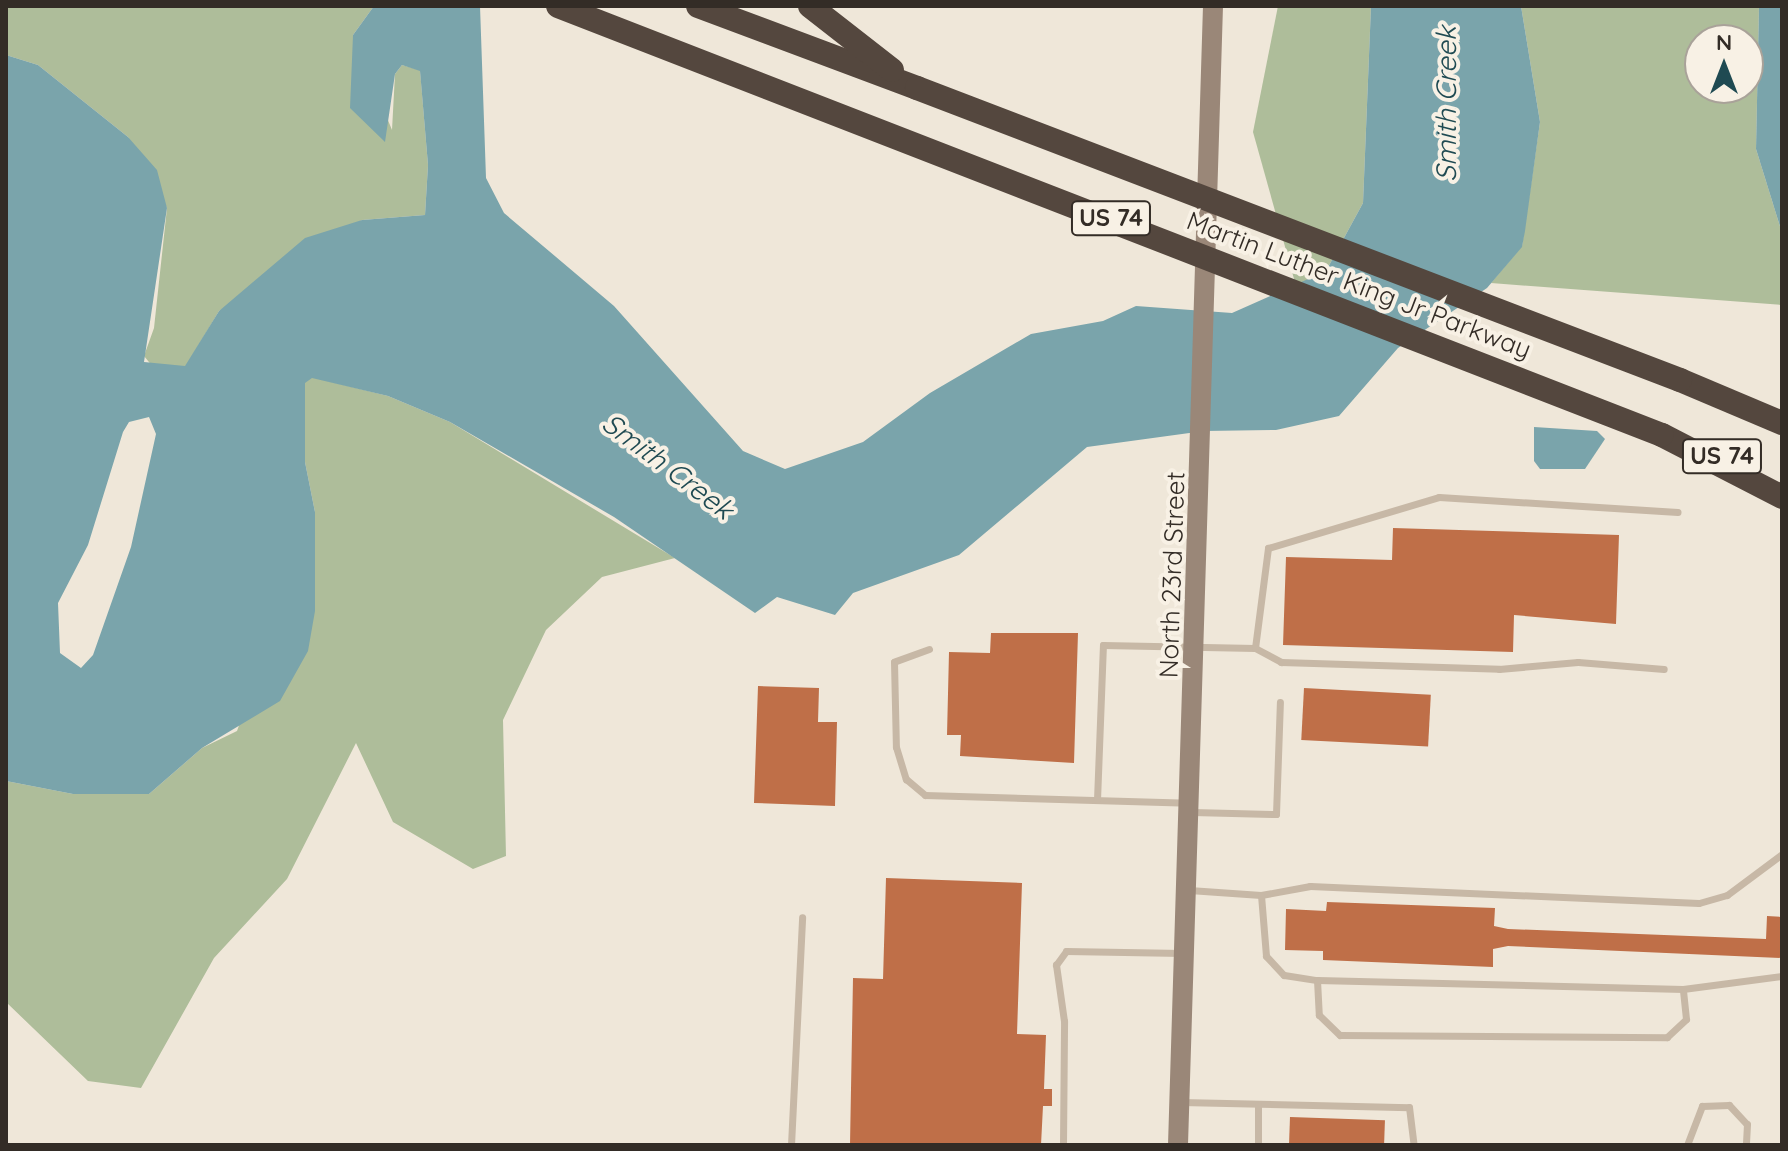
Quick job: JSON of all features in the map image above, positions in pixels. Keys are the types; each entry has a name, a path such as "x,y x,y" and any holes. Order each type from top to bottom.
{"highway":[{"name":"Martin Luther King Jr Parkway","path":"558,6 1662,435 1782,477"},
{"name":"Martin Luther King Jr Parkway","path":"698,6 1680,380 1782,423"},
{"path":"810,6 917,88"},
{"path":"1662,435 1782,497"}],"main road":[{"name":"North 23rd Street","path":"1178,1145 1208,287 1213,6"}],"lane":[{"path":"1255,648 1268,548 1439,497 1678,512"},
{"path":"1097,800 1103,645 1255,648 1281,662 1499,669 1578,662 1664,669"},
{"path":"929,649 894,662 896,747 906,779 925,795 1097,800 1276,814 1280,702"},
{"path":"1187,890 1261,895 1310,886 1699,903 1727,895 1782,854"},
{"path":"1261,895 1266,956 1284,975 1317,980 1683,989 1782,976"},
{"path":"791,1145 802,917"},
{"path":"1063,1145 1064,1021 1056,965 1066,951 1185,953"},
{"path":"1317,980 1319,1015 1340,1035 1667,1037 1686,1019 1683,989"},
{"path":"1179,1102 1409,1107 1414,1145"},
{"path":"1258,1105 1258,1145"},
{"path":"1687,1145 1702,1106 1729,1105 1747,1124 1746,1145"}],"green space":[{"path":"6,6 374,6 353,35 392,130 395,74 402,65 420,70 428,165 425,215 362,220 219,311 186,366 153,367 144,356 154,328 167,208 128,137 38,65 6,55"},
{"path":"1278,6 1371,6 1363,203 1326,271 1296,286 1253,132"},
{"path":"1521,6 1759,6 1759,24 1684,24 1684,104 1757,104 1756,149 1782,233 1782,305 1491,283 1522,246 1540,122"},
{"path":"312,377 388,396 450,422 675,558 602,577 546,630 503,720 506,856 473,869 393,822 356,743 287,879 214,958 141,1088 88,1081 6,1002 6,781 73,794 149,794 202,748 237,731 315,512 305,462 305,382"}],"water":[{"name":"Smith Creek","path":"374,6 480,6 486,178 504,213 614,306 743,451 785,469 863,442 930,393 1031,334 1103,321 1136,306 1232,313 1326,271 1363,203 1371,6 1521,6 1540,122 1522,247 1487,288 1398,348 1339,416 1276,430 1204,431 1087,447 959,555 853,593 835,615 777,597 755,613 614,517 450,422 388,396 312,378 305,383 305,462 315,512 315,611 308,651 280,701 202,748 149,794 73,794 6,781 6,55 38,65 128,137 157,170 167,208 144,362 185,366 219,311 305,238 362,220 425,215 428,165 420,71 402,65 395,74 385,142 350,108 353,35","holes":["149,417 156,434 131,547 93,655 81,668 60,653 58,603 88,545 123,432 129,422"]},
{"path":"1759,6 1782,6 1782,233 1756,149 1757,104 1764,104 1764,24 1759,24"},
{"path":"1534,427 1597,431 1605,439 1585,469 1540,469 1534,461"}],"building":[{"path":"1393,528 1619,535 1616,624 1514,615 1513,652 1283,645 1286,557 1392,560"},
{"path":"991,633 1078,633 1074,763 960,756 961,735 947,735 949,652 990,653"},
{"path":"758,686 819,688 818,722 837,722 835,806 754,803"},
{"path":"1304,688 1431,695 1428,747 1301,740"},
{"path":"886,878 1022,883 1017,1034 1046,1035 1044,1089 1052,1089 1052,1106 1043,1106 1041,1145 850,1145 853,978 883,979"},
{"path":"1327,902 1495,908 1494,926 1508,929 1766,939 1767,916 1782,917 1782,958 1508,946 1493,949 1493,967 1323,960 1323,951 1285,950 1286,909 1326,911"},
{"path":"1290,1117 1385,1120 1384,1145 1289,1145"}]}
